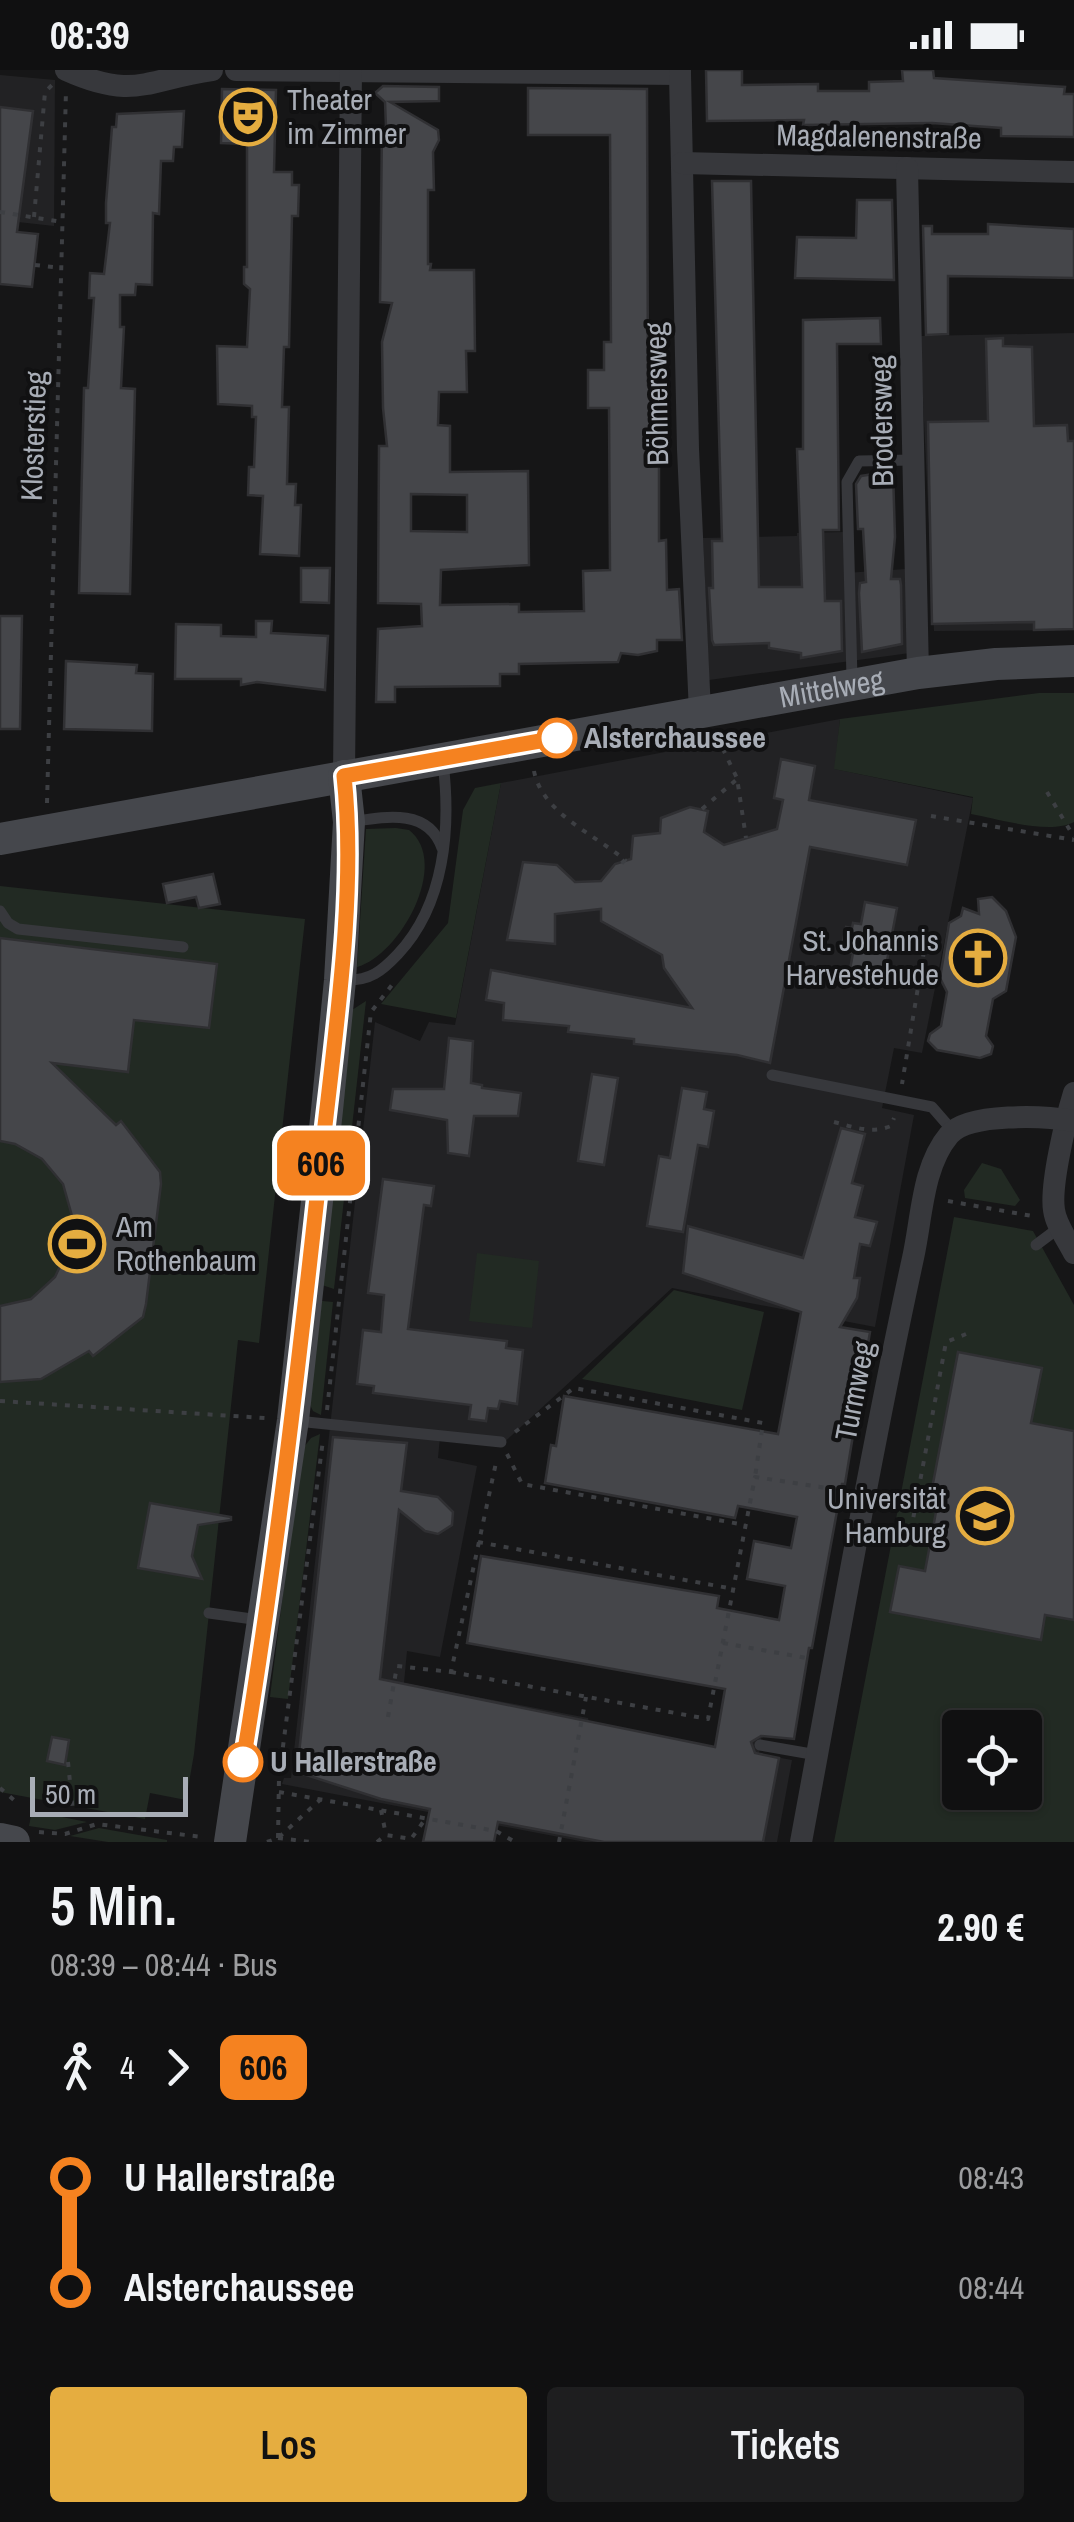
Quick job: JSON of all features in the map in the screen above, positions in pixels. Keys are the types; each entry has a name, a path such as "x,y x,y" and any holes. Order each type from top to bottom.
{"street":[{"path":"66,70 116,86 139,87 212,70"},
{"path":"236,70 680,72"},
{"path":"219,1840 264,1620 298,1421 340,980 349,822 344,776 351,71"},
{"name":"Böhmersweg","path":"680,72 688,449 708,725"},
{"name":"Magdalenenstraße","path":"682,163 1074,172"},
{"name":"Brodersweg","path":"907,168 918,674"},
{"name":"Mittelweg","path":"0,839 442,758 708,725 852,684 996,664 1074,662"},
{"path":"1074,1093 1054,1200 1060,1227 1074,1252"},
{"path":"952,1130 973,1121 1070,1120"},
{"name":"Turmweg","path":"800,1842 929,1176 938,1150 952,1130"}],"lane":[{"path":"852,684 847,482 859,461 913,460"},
{"path":"340,980 361,981 374,976 413,938 432,903 448,804 442,758"},
{"path":"349,822 393,817 416,819 433,831 442,848"},
{"path":"0,911 8,923 18,928 184,947"},
{"path":"772,1075 932,1107 952,1130"},
{"path":"1036,1245 1060,1227"},
{"path":"298,1421 501,1442"},
{"path":"209,1613 264,1620"},
{"path":"760,1744 817,1756"}],"path":[{"name":"Klosterstieg","path":"47,803 66,70"},
{"path":"34,217 44,92"},
{"path":"0,212 62,222"},
{"path":"35,264 62,268"},
{"path":"708,725 738,778 746,838"},
{"path":"534,771 538,788 550,802 625,860 621,864"},
{"path":"702,810 738,778"},
{"path":"1047,792 1074,838"},
{"path":"931,816 1074,838"},
{"path":"834,1122 864,1130 891,1126 900,1098 924,951 898,947"},
{"path":"278,1838 298,1421 370,1012 406,968"},
{"path":"948,1201 1034,1217"},
{"path":"912,1530 946,1342 966,1334"},
{"path":"388,1717 396,1666 452,1672 708,1719 763,1423 574,1388 501,1442 452,1672"},
{"path":"0,1401 298,1421"},
{"path":"501,1442 522,1484 745,1525"},
{"path":"755,1477 846,1491"},
{"path":"888,1526 932,1534"},
{"path":"477,1542 734,1589"},
{"path":"723,1643 814,1660"},
{"path":"559,1842 586,1696"},
{"path":"68,1762 73,1812"},
{"path":"0,1788 14,1801"},
{"path":"279,1792 496,1832 515,1842"},
{"path":"267,1842 278,1838 321,1799"},
{"path":"381,1810 386,1833"},
{"path":"378,1830 410,1839 426,1818"},
{"path":"14,1839 37,1832 64,1834 97,1824 219,1840"},
{"path":"377,1842 386,1833"},
{"path":"278,1838 311,1842"}],"shaded area":[{"path":"0,75 55,80 54,226 0,220"},
{"path":"1074,333 1074,630 934,631 920,336"},
{"path":"844,532 845,573 906,569 910,653 709,680 703,538"},
{"path":"1039,693 1074,693 1074,822 1064,826 1038,826 971,814 973,797 834,769 840,719"},
{"path":"840,719 835,769 973,798 922,1053 894,1048 882,1108 914,1115 875,1327 672,1288 499,1447 440,1437 438,1458 477,1466 440,1657 407,1651 404,1683 714,1747 719,1726 762,1734 759,1754 792,1760 777,1842 585,1842 282,1784 284,1778 291,1778 375,1022 420,1041 429,1022 455,1025 501,783"},
{"path":"501,783 456,1018 381,1004 448,923 463,810 475,788"},
{"path":"366,829 409,830 421,845 425,864 422,885 415,906 389,945 357,967"},
{"path":"0,886 305,919 259,1343 238,1340 186,1800 150,1793 145,1819 0,1792"},
{"path":"366,1001 334,1289 319,1284 352,1010"},
{"path":"982,1163 1001,1169 1020,1200 1015,1206 965,1198 964,1190"},
{"name":"Universität Hamburg","path":"954,1217 1033,1231 1074,1305 1074,1842 834,1842"},
{"path":"477,1253 539,1261 532,1328 469,1321"},
{"path":"674,1290 764,1312 742,1410 582,1379"},
{"path":"322,1301 333,1302 321,1415 313,1411 306,1397"},
{"path":"320,1434 288,1699 270,1697 301,1451 311,1438"},
{"path":"32,1811 87,1822 55,1830 29,1826"},
{"path":"99,1828 167,1842 108,1842 70,1836"}],"building":[{"path":"706,70 742,70 742,85 818,84 818,91 869,91 869,82 903,81 902,70 933,70 934,78 1065,87 1064,94 1074,94 1074,137 1001,136 1001,128 932,123 803,125 804,120 707,121"},
{"path":"383,86 439,87 439,101 390,102 438,130 439,140 433,152 434,190 428,190 430,270 474,270 475,351 466,351 467,392 439,392 438,425 450,426 450,472 528,471 529,565 441,570 440,605 519,604 519,612 584,611 583,571 610,570 609,408 588,408 588,370 604,370 604,342 611,342 610,135 528,135 528,88 647,89 648,385 659,385 659,541 666,540 667,590 679,589 682,640 657,640 657,651 621,653 618,662 519,664 519,674 500,674 500,686 395,687 395,702 376,702 378,629 422,626 421,604 378,603 379,446 387,446 382,342 392,303 380,302 382,128 386,127 385,102 375,93","holes":["411,494 467,495 467,532 411,531"]},
{"path":"222,89 276,90 274,172 292,172 292,185 299,185 298,216 292,216 289,347 284,347 282,407 289,407 287,484 296,484 295,505 301,505 299,556 260,554 263,496 248,495 249,467 254,467 256,417 252,417 252,406 218,404 217,346 247,347 250,289 244,284 247,144 221,143"},
{"path":"0,107 33,111 17,232 38,234 32,287 0,284"},
{"path":"184,111 182,147 174,147 173,161 161,161 159,214 153,213 152,285 136,284 135,295 120,295 120,327 124,327 121,388 135,389 130,594 79,593 84,388 88,388 94,298 89,298 90,273 104,274 110,223 106,223 106,203 112,127 116,127 117,114"},
{"path":"712,181 751,181 759,587 802,587 797,449 803,449 803,320 880,318 881,344 837,344 839,530 823,530 825,601 841,601 842,651 801,658 801,653 769,648 769,643 714,645 712,640 712,541 722,541"},
{"path":"857,200 892,200 894,280 795,278 797,237 856,238"},
{"path":"988,224 1074,229 1074,278 948,276 948,334 926,335 923,226 932,226 932,234 988,234"},
{"path":"1003,338 1003,346 1032,347 1034,426 1067,425 1068,441 1074,441 1074,629 1034,630 1034,622 932,624 928,422 988,421 986,339"},
{"path":"893,471 895,537 891,579 900,579 902,644 862,652 859,593 860,583 866,582 856,484 861,476"},
{"path":"301,568 330,568 329,603 301,602"},
{"path":"0,616 22,616 20,729 0,729"},
{"path":"256,621 272,621 271,633 328,636 325,690 257,682 241,685 241,679 175,679 176,624 221,625 221,636 256,637"},
{"path":"66,661 137,665 136,673 153,674 152,731 64,729"},
{"path":"781,759 815,766 809,800 916,820 907,865 810,847 770,1063 737,1055 634,1044 634,1039 568,1032 569,1026 503,1020 504,1003 486,1000 491,970 692,1008 664,968 662,955 601,921 601,909 555,914 555,944 507,940 523,862 557,865 575,882 601,881 615,864 631,859 633,836 660,833 661,818 690,807 708,811 704,832 724,845 777,829 783,800 774,798"},
{"path":"213,874 220,904 199,908 196,897 167,903 163,884"},
{"name":"St. Johannis Harvestehude","path":"992,897 1006,911 1016,937 1006,991 993,999 986,1036 993,1046 991,1054 980,1058 937,1050 928,1041 930,1034 941,1026 947,992 940,978 949,923 961,916 963,908 979,914 978,899"},
{"path":"865,902 897,908 883,982 849,975 853,953 848,952 849,946 842,945 846,927 861,924"},
{"path":"0,938 217,964 209,1028 134,1020 128,1072 52,1063 116,1125 121,1121 160,1172 146,1304 143,1317 93,1356 89,1351 41,1379 0,1382 0,1306 31,1299 55,1277 68,1249 72,1216 63,1184 42,1159 15,1144 0,1141"},
{"path":"449,1038 473,1041 471,1083 521,1093 518,1116 474,1116 469,1156 448,1153 447,1120 390,1110 393,1089 444,1089"},
{"path":"592,1074 618,1078 604,1165 578,1161"},
{"path":"682,1088 707,1092 704,1109 714,1111 708,1147 698,1145 683,1232 647,1226 659,1156 670,1158"},
{"path":"841,1128 865,1134 852,1183 863,1186 855,1217 877,1222 870,1246 860,1244 854,1278 860,1278 857,1298 840,1327 870,1332 845,1484 809,1648 794,1739 761,1736 751,1742 755,1753 779,1758 763,1842 604,1842 498,1822 494,1842 423,1842 430,1809 381,1799 297,1772 333,1437 407,1443 401,1491 438,1497 453,1512 452,1525 438,1534 425,1531 399,1510 380,1679 715,1747 725,1689 467,1643 481,1556 719,1596 717,1608 779,1620 785,1586 747,1579 754,1541 791,1548 797,1517 738,1506 735,1518 545,1483 564,1396 778,1434 801,1312 683,1273 688,1226 803,1258"},
{"path":"383,1179 434,1186 431,1206 424,1205 408,1329 507,1341 506,1348 523,1350 517,1404 500,1401 498,1409 488,1408 486,1421 469,1419 471,1405 373,1393 374,1386 357,1384 363,1330 381,1332 384,1295 368,1293"},
{"path":"958,1352 1042,1368 1031,1423 1074,1431 1074,1620 1045,1615 1041,1640 890,1612 899,1566 925,1571 938,1501 930,1499"},
{"path":"150,1503 231,1517 198,1525 192,1556 202,1579 138,1568"},
{"path":"52,1737 69,1740 65,1765 47,1761"}],"bus line":[{"name":"606","path":"243,1762 292,1420 340,980 349,822 344,776 557,738"}],"place":[{"name":"Theater im Zimmer","path":"248,117"},
{"name":"Alsterchaussee","path":"557,738"},
{"name":"St. Johannis Harvestehude","path":"978,958"},
{"name":"Am Rothenbaum","path":"77,1244"},
{"name":"Universität Hamburg","path":"985,1516"},
{"name":"U Hallerstraße","path":"243,1762"}]}
